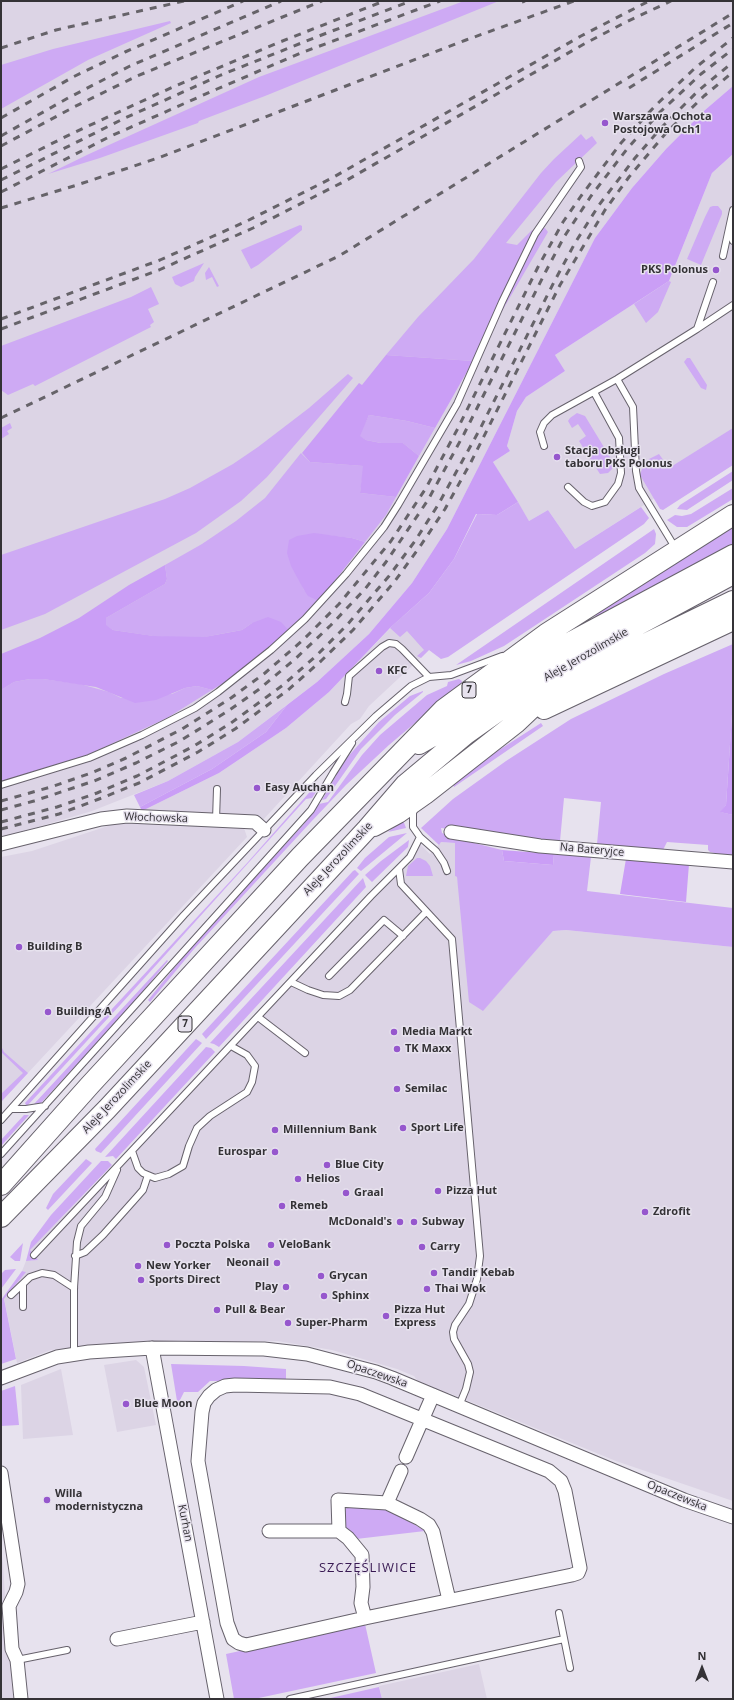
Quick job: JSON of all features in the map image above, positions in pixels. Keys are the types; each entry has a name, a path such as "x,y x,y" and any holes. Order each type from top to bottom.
{"main road":[{"name":"Aleje Jerozolimskie","path":"1,1185 84,1091 294,863 365,788 400,755 444,709 546,634 733,515"},
{"name":"Aleje Jerozolimskie","path":"400,755 438,733 511,680 567,644 733,555"},
{"name":"Aleje Jerozolimskie","path":"1,1217 107,1109 304,895 367,829 405,785 466,734 520,695 601,645 733,574"},
{"name":"7","path":"367,829 398,813 419,798 517,722 536,704 569,681 733,601"},
{"path":"517,722 733,620"}],"street":[{"name":"Włochowska","path":"1,844 101,819 127,816 254,822 264,830"},
{"name":"Na Bateryjce","path":"451,832 540,846 733,862"},
{"name":"Opaczewska","path":"1,1378 56,1357 74,1353 152,1348 264,1350 307,1354 376,1372 684,1500 733,1517"},
{"name":"Kurhan","path":"152,1348 218,1699"},
{"path":"236,1385 330,1387 375,1399 549,1472 557,1477 561,1481 565,1491 580,1568 578,1573 449,1600 246,1645 233,1639 227,1622 198,1461 202,1412 204,1403 209,1396 216,1390 225,1386 236,1385"},
{"path":"406,1457 432,1394"},
{"path":"387,1503 401,1471"},
{"path":"1,1473 18,1584 9,1606 12,1649 17,1660 21,1699"},
{"path":"339,1531 338,1500 387,1503 429,1525 434,1532 449,1600"},
{"path":"269,1531 339,1531 348,1538 362,1555 363,1587 361,1603 365,1618"},
{"path":"117,1639 203,1622"}],"lane":[{"path":"1,786 89,758 142,735 195,708 218,692 271,650 305,619 346,574 384,527 398,505 457,404 502,302 535,234 581,167 579,161"},
{"path":"723,256 733,210"},
{"path":"729,230 733,241"},
{"path":"697,329 713,282"},
{"path":"544,446 540,432 544,423 552,414 617,379 733,305"},
{"path":"617,379 632,407 636,471 639,488 656,519 677,550"},
{"path":"568,487 584,502 592,506 605,502 618,484 621,473 619,438 594,392"},
{"path":"1,1120 184,915 264,830 360,732 411,686 429,676 451,675 476,667 546,634"},
{"path":"345,702 349,676 382,647 389,643 396,644 429,676"},
{"path":"1,1154 311,810 360,732"},
{"path":"216,820 217,789"},
{"path":"419,798 413,813 413,827 420,837 436,851 444,863 447,871"},
{"path":"34,1255 371,896 399,869 410,857 420,837"},
{"path":"399,869 402,884 452,939 480,1256 477,1279 469,1304 455,1325 453,1332 454,1339 468,1364 470,1372 466,1389 459,1406"},
{"path":"290,982 323,995 339,996 350,990 426,912"},
{"path":"329,976 384,920 403,936"},
{"path":"258,1017 305,1053"},
{"path":"132,1151 138,1168 148,1176 155,1178 163,1176 183,1166 189,1146 197,1128 210,1116 247,1092 252,1082 255,1066 247,1055 231,1046"},
{"path":"12,1108 45,1106"},
{"path":"74,1353 75,1256 81,1226 105,1197 118,1166"},
{"path":"75,1256 85,1252 103,1235 143,1190 148,1176"},
{"path":"12,1295 34,1276 46,1273 58,1277 74,1288"},
{"path":"23,1307 24,1284"},
{"path":"559,1613 570,1668"},
{"path":"290,1699 564,1639"},
{"path":"17,1660 67,1650"}],"shaded area":[{"path":"1,1 733,1 733,86 705,110 666,149 632,188 595,238 447,529 412,583 369,634 317,682 238,742 168,781 92,811 17,833 1,836"},
{"path":"464,1 499,1 265,96 199,121 198,123 100,158 48,174 259,77"},
{"path":"170,21 171,23 88,60 1,109 1,65 53,49"},
{"path":"733,86 733,154 712,173 669,281 555,355 565,371 526,397 517,411 507,446 510,451 493,462 518,502 497,515 476,514 454,559 429,593 390,628 329,692 286,728 219,773 142,811 140,807 212,769 266,732 287,705 317,682 369,634 412,583 447,529 595,238 632,188 666,149 705,110"},
{"path":"581,134 586,140 592,136 597,143 556,182 506,243 517,245 531,231 540,226 545,228 548,232 473,361 386,355 418,317 474,259 541,173"},
{"path":"733,154 733,448 575,549 548,510 529,521 493,462 510,451 507,446 517,411 526,397 565,371 555,355 669,281 712,173"},
{"path":"718,206 722,211 722,214 701,265 687,259 705,217 710,207"},
{"path":"300,225 302,226 302,230 251,269 241,250"},
{"path":"204,263 194,281 181,287 175,284 172,277"},
{"path":"209,267 219,286 217,287 212,277 206,280 205,273"},
{"path":"669,281 671,282 658,312 646,323 634,304"},
{"path":"151,287 159,304 148,309 154,322 150,325 151,327 35,386 33,384 8,395 1,390 1,346 131,297"},
{"path":"386,355 473,361 435,428 407,421 369,415 360,436 366,440 381,443 403,443 419,456 396,497 360,493 363,466 310,462 302,453 359,383 362,385"},
{"path":"687,358 690,358 707,385 706,390 701,388 684,362"},
{"path":"348,374 353,378 267,477 241,501 196,533 45,614 1,630 1,555 165,499 190,488 233,464 258,447 309,408"},
{"path":"577,413 585,416 613,462 614,467 608,473 600,474 579,441 586,436 578,424 572,428 568,421"},
{"path":"369,415 407,421 435,428 419,456 403,443 381,443 366,440 359,436"},
{"path":"10,423 12,428 7,431 9,434 1,439 1,428"},
{"path":"733,428 733,465 663,510 660,509 640,475 643,466 649,459 659,454 669,468"},
{"path":"301,453 310,462 364,466 360,493 396,497 386,515 365,542 352,538 325,535 299,579 304,590 319,601 291,633 252,623 242,630 205,637 179,638 113,630 105,625 106,618 165,584 167,579 165,565 202,544 236,521 265,498"},
{"path":"733,471 733,480 687,510 677,509 680,505"},
{"path":"733,488 733,499 687,527 677,527 667,520 675,515 682,516 691,514"},
{"path":"518,502 529,521 548,510 575,549 641,507 649,518 644,524 448,657 441,659 429,650 421,658 417,656 424,650 407,631 400,637 390,628 429,593 454,559 477,514 497,515"},
{"path":"733,526 733,544 596,617 594,612"},
{"path":"654,529 656,534 655,544 645,553 504,646 471,661 456,665"},
{"path":"314,533 352,538 365,542 319,601 308,596 304,590 291,566 287,553 289,540 297,536"},
{"path":"165,565 167,579 165,584 106,618 106,625 113,630 154,636 204,637 242,630 252,623 268,617 281,622 291,633 244,670 212,690 197,686 185,688 156,700 135,703 96,687 43,679 30,679 14,682 1,690 1,654 40,638 79,618 129,585"},
{"path":"402,616 429,650 369,706 360,719 351,724 262,821 142,811 219,773 286,728 329,692"},
{"path":"733,644 733,699 726,805 721,812 733,815 733,857 710,852 708,850 708,845 667,842 663,850 597,844 601,802 564,798 560,841 441,828 442,833 458,839 502,850 504,861 553,865 554,854 591,857 587,891 733,908 733,947 566,930 553,931 483,1011 469,1002 457,877 455,876 455,843 441,842 439,845 421,828 453,799 506,761 571,719 664,674"},
{"path":"30,679 43,679 80,684 109,692 121,698 172,694 185,688 197,686 212,690 167,718 83,757 1,785 1,690 14,682"},
{"path":"459,679 462,681 461,684 389,745 346,785 194,949 150,1002 148,1000 193,945 304,824 319,804 328,802 362,755 380,735 427,695 447,686 448,682"},
{"path":"423,691 395,715 361,749 326,799 322,800 344,761 379,722 410,696"},
{"path":"733,699 733,815 720,812 726,805"},
{"path":"287,705 266,732 212,769 140,807 134,795 168,781 238,742"},
{"path":"541,723 543,726 454,787 453,785 496,752"},
{"path":"315,786 318,787 318,789 312,798 306,799 121,1004 28,1105 26,1105 25,1103 248,862"},
{"path":"403,820 406,828 388,832"},
{"path":"123,821 244,828 247,837 1,1102 1,857 32,851"},
{"path":"407,833 361,871 357,868 365,858 389,837"},
{"path":"409,840 408,847 372,882 365,875 381,861"},
{"name":"Blue City","path":"418,842 430,854 441,842 456,843 455,876 457,877 483,1010 553,931 566,930 733,947 733,1501 616,1461 449,1393 443,1393 420,1384 414,1376 397,1369 332,1350 277,1341 142,1343 51,1350 17,1363 4,1298 25,1272 22,1271 26,1261 38,1260 29,1250 112,1167"},
{"path":"502,850 554,854 553,865 504,861"},
{"path":"417,858 426,861 430,866 433,876 406,876 408,866"},
{"path":"626,859 689,864 686,902 620,894"},
{"path":"355,870 359,874 206,1039 202,1034"},
{"path":"363,878 366,887 219,1047 210,1043"},
{"path":"167,960 168,961 120,1019 41,1103 34,1104"},
{"path":"196,1039 202,1043 101,1153 96,1151 95,1149"},
{"path":"1,1046 4,1052 28,1073 1,1102 1,1094 23,1073 1,1052"},
{"path":"206,1047 211,1048 215,1052 116,1159 113,1156 105,1157"},
{"path":"24,1115 29,1115 1,1146 1,1140"},
{"path":"86,1159 92,1163 48,1210 46,1208 53,1194"},
{"path":"101,1161 108,1161 112,1165 30,1250 38,1260 26,1261 31,1242 51,1215"},
{"path":"23,1243 20,1261 15,1261 10,1257"},
{"path":"16,1269 1,1289 1,1274 5,1270"},
{"path":"22,1271 26,1272 4,1299 16,1359 1,1364 1,1300"},
{"path":"136,1360 144,1367 156,1425 117,1432 104,1365"},
{"path":"171,1364 286,1369 286,1381 210,1381 198,1392 184,1392 179,1402 177,1401"},
{"path":"61,1369 73,1435 23,1439 21,1385"},
{"path":"15,1386 19,1425 1,1426 1,1391"},
{"path":"352,1504 385,1507 425,1531 356,1539 343,1524 342,1512"},
{"path":"1,1550 5,1597 1,1605"},
{"path":"1,1605 16,1699 1,1699"},
{"path":"365,1624 376,1673 254,1699 234,1699 226,1654"},
{"path":"479,1664 487,1699 382,1699 379,1686"},
{"path":"379,1687 382,1699 326,1699"}],"railway":[{"path":"1,48 56,30 184,1"},
{"path":"1,118 73,77 125,52 243,1"},
{"path":"1,136 68,98 130,66 281,1"},
{"path":"1,146 74,107 137,76 322,1"},
{"path":"1,169 71,134 175,86 280,42 384,1"},
{"path":"1,180 125,118 221,75 411,1"},
{"path":"1,192 111,136 217,89 301,53 440,1"},
{"path":"1,208 158,158 466,40 574,1"},
{"path":"1,319 160,260 247,221 332,178 581,36 649,1"},
{"path":"1,329 159,270 253,228 347,180 584,44 671,1"},
{"path":"1,418 339,256 733,13"},
{"path":"629,88 733,23"},
{"path":"1,801 51,787 91,773 126,758 182,729 231,698 265,673 303,640 339,604 391,541 426,488 457,430 538,267 563,222 581,196 621,143 655,106 695,68 733,38"},
{"path":"1,810 34,801 94,781 136,763 180,741 258,690 294,660 331,625 365,589 386,562 428,500 464,434 564,237 591,196 627,149 660,112 701,74 733,49"},
{"path":"1,822 57,807 97,793 137,776 194,746 231,723 283,685 316,656 347,625 389,576 415,541 438,505 480,429 554,282 575,243 599,205 635,158 661,128 698,91 733,62"},
{"path":"1,829 59,814 99,799 139,783 198,752 235,729 288,690 353,630 395,581 445,509 471,462 560,285 605,210 629,177 666,133 704,96 733,72"}],"place":[{"name":"Warszawa Ochota Postojowa Och1","path":"605,123"},
{"name":"PKS Polonus","path":"716,270"},
{"name":"Stacja obsługi taboru PKS Polonus","path":"557,457"},
{"name":"KFC","path":"379,671"},
{"name":"Easy Auchan","path":"257,788"},
{"name":"Building B","path":"19,947"},
{"name":"Building A","path":"48,1012"},
{"name":"Media Markt","path":"394,1032"},
{"name":"TK Maxx","path":"397,1049"},
{"name":"Semilac","path":"397,1089"},
{"name":"Sport Life","path":"403,1128"},
{"name":"Millennium Bank","path":"275,1130"},
{"name":"Eurospar","path":"275,1152"},
{"name":"Blue City","path":"327,1165"},
{"name":"Helios","path":"298,1179"},
{"name":"Pizza Hut","path":"438,1191"},
{"name":"Graal","path":"346,1193"},
{"name":"Remeb","path":"282,1206"},
{"name":"Zdrofit","path":"645,1212"},
{"name":"McDonald's","path":"400,1222"},
{"name":"Subway","path":"414,1222"},
{"name":"Poczta Polska","path":"167,1245"},
{"name":"VeloBank","path":"271,1245"},
{"name":"Carry","path":"422,1247"},
{"name":"Neonail","path":"277,1263"},
{"name":"New Yorker","path":"138,1266"},
{"name":"Tandir Kebab","path":"434,1273"},
{"name":"Grycan","path":"321,1276"},
{"name":"Sports Direct","path":"141,1280"},
{"name":"Play","path":"286,1287"},
{"name":"Thai Wok","path":"427,1289"},
{"name":"Sphinx","path":"324,1296"},
{"name":"Pull & Bear","path":"217,1310"},
{"name":"Pizza Hut Express","path":"386,1316"},
{"name":"Super-Pharm","path":"288,1323"},
{"name":"Blue Moon","path":"126,1404"},
{"name":"Willa modernistyczna","path":"47,1500"}],"district":[{"name":"SZCZĘŚLIWICE","path":"368,1568"}]}
